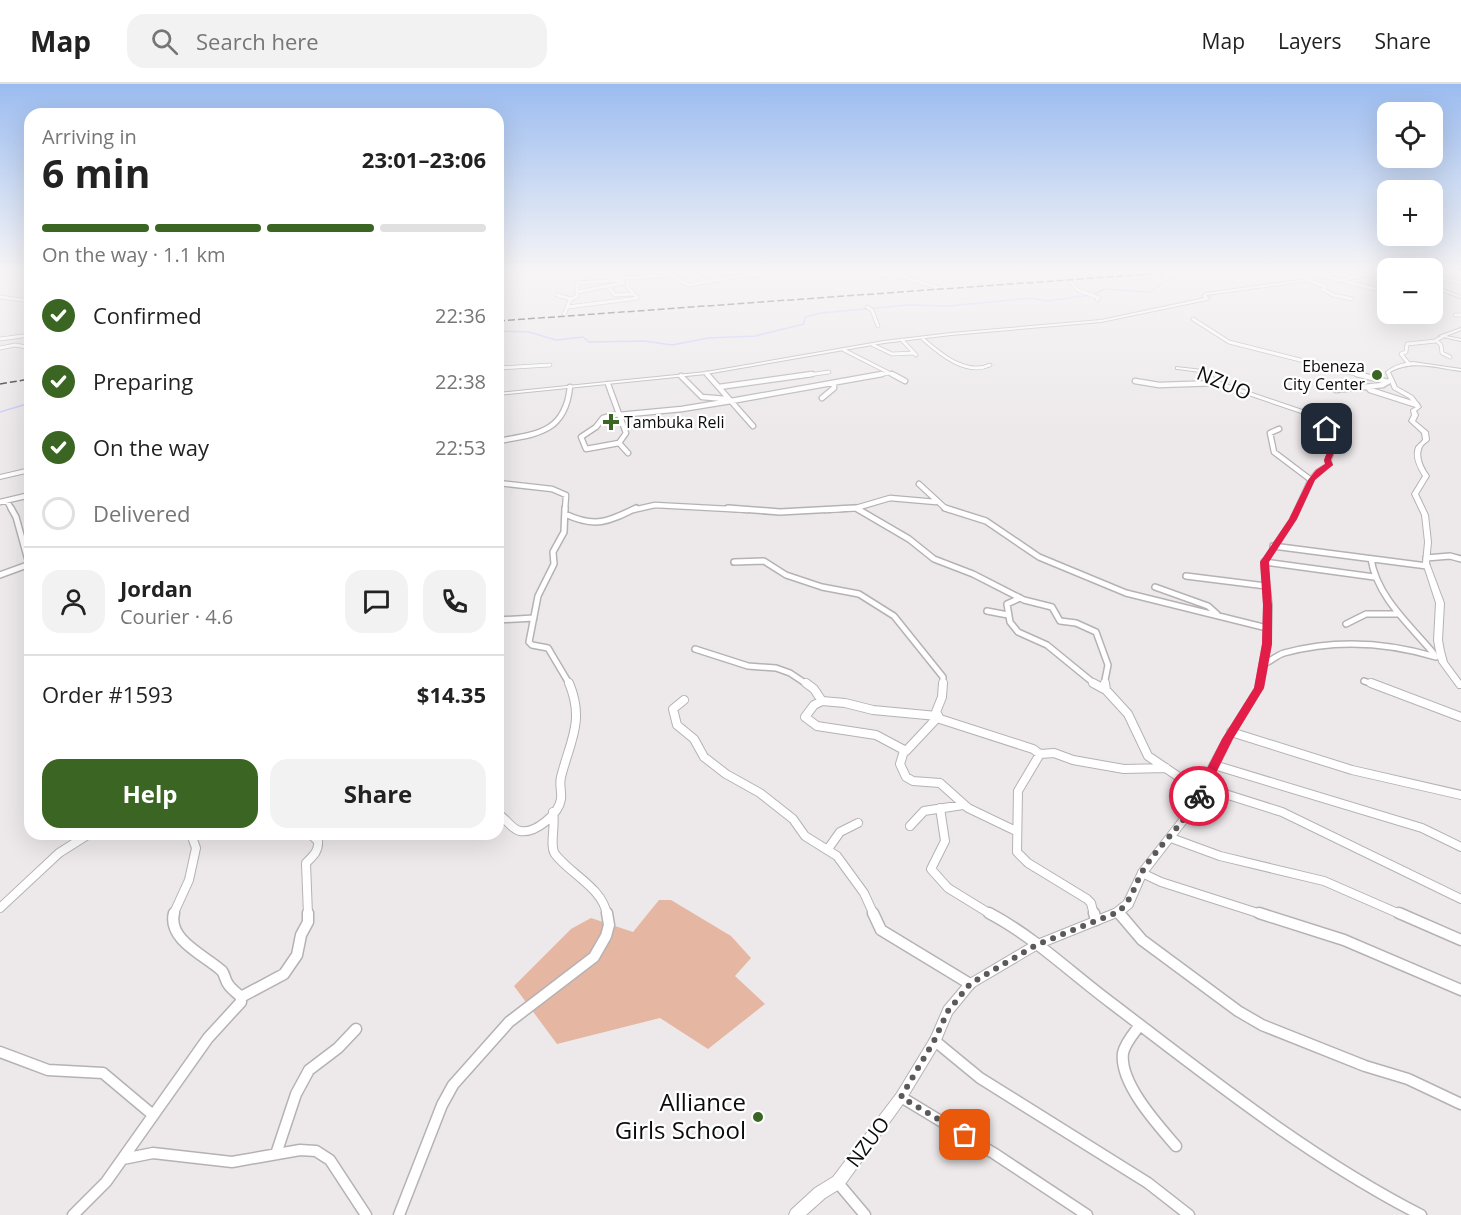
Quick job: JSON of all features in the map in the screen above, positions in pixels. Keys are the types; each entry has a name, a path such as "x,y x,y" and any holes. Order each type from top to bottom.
{"street":[{"path":"504,393 706,373 902,340 1048,326"},
{"path":"1207,326 1229,342 1390,381"},
{"path":"1442,337 1442,334 1461,329"},
{"path":"0,339 24,336"},
{"path":"1409,364 1401,355 1406,352 1407,344 1436,341 1442,337 1461,340"},
{"path":"923,339 937,352 969,367 979,370 990,365"},
{"path":"873,345 892,354 916,354 902,340"},
{"path":"1436,341 1441,345 1442,353 1450,357"},
{"path":"0,348 15,345 24,346"},
{"path":"844,350 905,381"},
{"path":"1417,405 1411,397 1397,390 1390,381 1389,371 1397,366 1409,364 1459,369"},
{"path":"504,368 550,365"},
{"name":"NZUO","path":"1178,368 1201,371 1218,383 1319,419 1328,430 1322,439 1332,450 1328,467 1318,471 1311,480 1293,519 1264,562"},
{"path":"719,387 829,372"},
{"path":"706,373 753,426"},
{"path":"608,384 618,414 626,433 619,443 586,449 580,437 592,432 601,424 603,418 618,414 682,409 890,373"},
{"path":"681,376 702,397 731,401"},
{"path":"1135,381 1159,385 1218,383"},
{"path":"1336,390 1368,387 1390,381"},
{"path":"811,388 823,397 834,388 834,384"},
{"path":"504,440 555,426 566,415 570,387"},
{"path":"1368,387 1370,390 1417,405"},
{"path":"1417,405 1418,408 1413,410 1415,416 1412,421 1424,429 1426,440 1419,447 1418,457 1420,467 1426,476 1416,494 1425,515 1428,542 1427,562 1440,603 1438,640 1443,662"},
{"path":"1279,429 1270,433 1272,448 1286,463 1311,480"},
{"path":"619,443 628,453"},
{"path":"0,477 24,471"},
{"path":"504,484 560,490 567,497 562,537 553,552 555,561 552,570 538,594 529,642 532,645 548,648 562,668 574,698 577,720 574,744 564,762 559,785 562,795 553,812 542,823 529,831 521,832 504,817"},
{"path":"919,484 937,502 951,511 986,521 1039,557 1056,565 1126,593 1267,628"},
{"path":"24,496 3,501 16,517 24,544"},
{"path":"565,514 578,520 608,522 636,508 655,505 688,505 780,512 856,508 890,498 937,502"},
{"path":"856,508 909,539 934,559 973,574 1020,598 1049,606 1054,609 1060,621 1076,623 1096,632 1108,661 1110,674 1104,685 1106,690"},
{"path":"1273,546 1371,559 1427,562 1450,556 1461,559"},
{"path":"1371,559 1374,577 1386,597 1461,686"},
{"path":"734,562 764,561 786,575 822,586 853,591 894,616 943,677 938,717 910,749 904,751 876,735 834,729 810,722 804,716 814,705 822,701 845,703 873,710 938,717 1033,749 1040,754 1054,753 1073,760 1124,769 1166,767"},
{"path":"1374,577 1264,562 1267,628 1259,688 1231,732 1188,816 1142,873 1128,904 1118,912 1142,940 1238,1011 1262,1025 1365,1066 1408,1079 1461,1104"},
{"path":"0,575 24,566"},
{"path":"1186,576 1266,586"},
{"path":"1155,587 1208,606 1217,614"},
{"path":"1020,598 1007,604 1008,615 1018,632 1047,645 1081,675 1106,690 1128,714 1148,756 1202,790 1282,812 1461,899"},
{"path":"987,610 1008,615"},
{"path":"1346,624 1366,614 1399,614"},
{"path":"504,620 534,618"},
{"path":"1264,664 1271,663 1281,653 1360,642 1392,645 1436,657"},
{"path":"695,649 748,666 776,668 790,672 814,689 822,701"},
{"path":"1364,681 1461,717"},
{"path":"684,700 674,709 673,713 680,729 694,739 704,758 726,774 760,793 793,819 805,836 828,849 842,861 860,886 881,930 970,984"},
{"path":"1231,732 1352,770 1461,795"},
{"path":"904,751 900,764 906,777 913,781 940,783 964,805 1016,831"},
{"path":"1040,754 1037,763 1020,785 1016,831 1017,852 1021,857 1087,899 1091,903 1096,920"},
{"path":"1214,765 1422,828 1461,848"},
{"path":"910,826 924,810 964,805"},
{"path":"940,808 945,841 932,862 933,874 959,896 1005,920 1140,1025 1319,1158 1377,1194 1421,1215"},
{"path":"399,1215 442,1106 453,1085 509,1022 594,957 606,936 609,925 606,906 576,872 554,853 552,845 556,823 553,812"},
{"path":"828,849 840,831 858,823"},
{"path":"1171,838 1220,856 1324,881 1461,940"},
{"path":"0,908 59,853 80,840"},
{"path":"193,840 196,848 189,880 173,915 172,923 178,934 196,952 224,973 227,983 241,997"},
{"path":"241,997 284,974 297,955 301,935 308,922 306,863 317,851 319,845 317,840"},
{"path":"1142,873 1161,882 1344,940 1461,990"},
{"name":"NZUO","path":"796,1215 820,1193 837,1182 901,1097 934,1041 948,1011 970,984 1036,945 1118,912"},
{"path":"73,1215 106,1182 208,1038 241,1002 241,997"},
{"path":"1140,1025 1123,1053 1124,1065 1135,1092 1150,1118 1176,1146"},
{"path":"276,1154 296,1094 309,1071 338,1048 356,1029"},
{"path":"934,1041 980,1078 1148,1183 1189,1215"},
{"path":"0,1052 48,1070 103,1073 153,1115"},
{"path":"901,1097 995,1154 1086,1215"},
{"path":"122,1159 153,1153 232,1162 300,1149 316,1151 330,1160 361,1213"},
{"path":"837,1182 865,1215"}],"shaded area":[{"path":"659,900 671,900 731,936 751,958 735,976 765,1004 708,1049 660,1018 557,1044 514,986 571,929 591,918 633,932"}],"waterway":[{"path":"504,331 529,332 556,340 583,337 589,342 644,341 672,345 708,338 755,336 797,326"},
{"path":"0,412 24,405"}],"railway":[{"path":"0,384 24,380"}],"way so far":[{"path":"965,1135 901,1097 934,1041 948,1011 970,984 989,971 1036,945 1118,912 1128,904 1142,873 1188,816 1199,796"}],"place":[{"name":"Ebeneza City Center","path":"1377,375"},
{"name":"Tambuka Reli","path":"611,422"},
{"name":"Alliance Girls School","path":"758,1117"}],"route":[{"path":"1199,796 1227,739 1259,688 1264,672 1267,644 1268,605 1264,562 1293,519 1311,480 1318,471 1329,465 1328,460 1332,450 1322,439 1327,429"}]}
